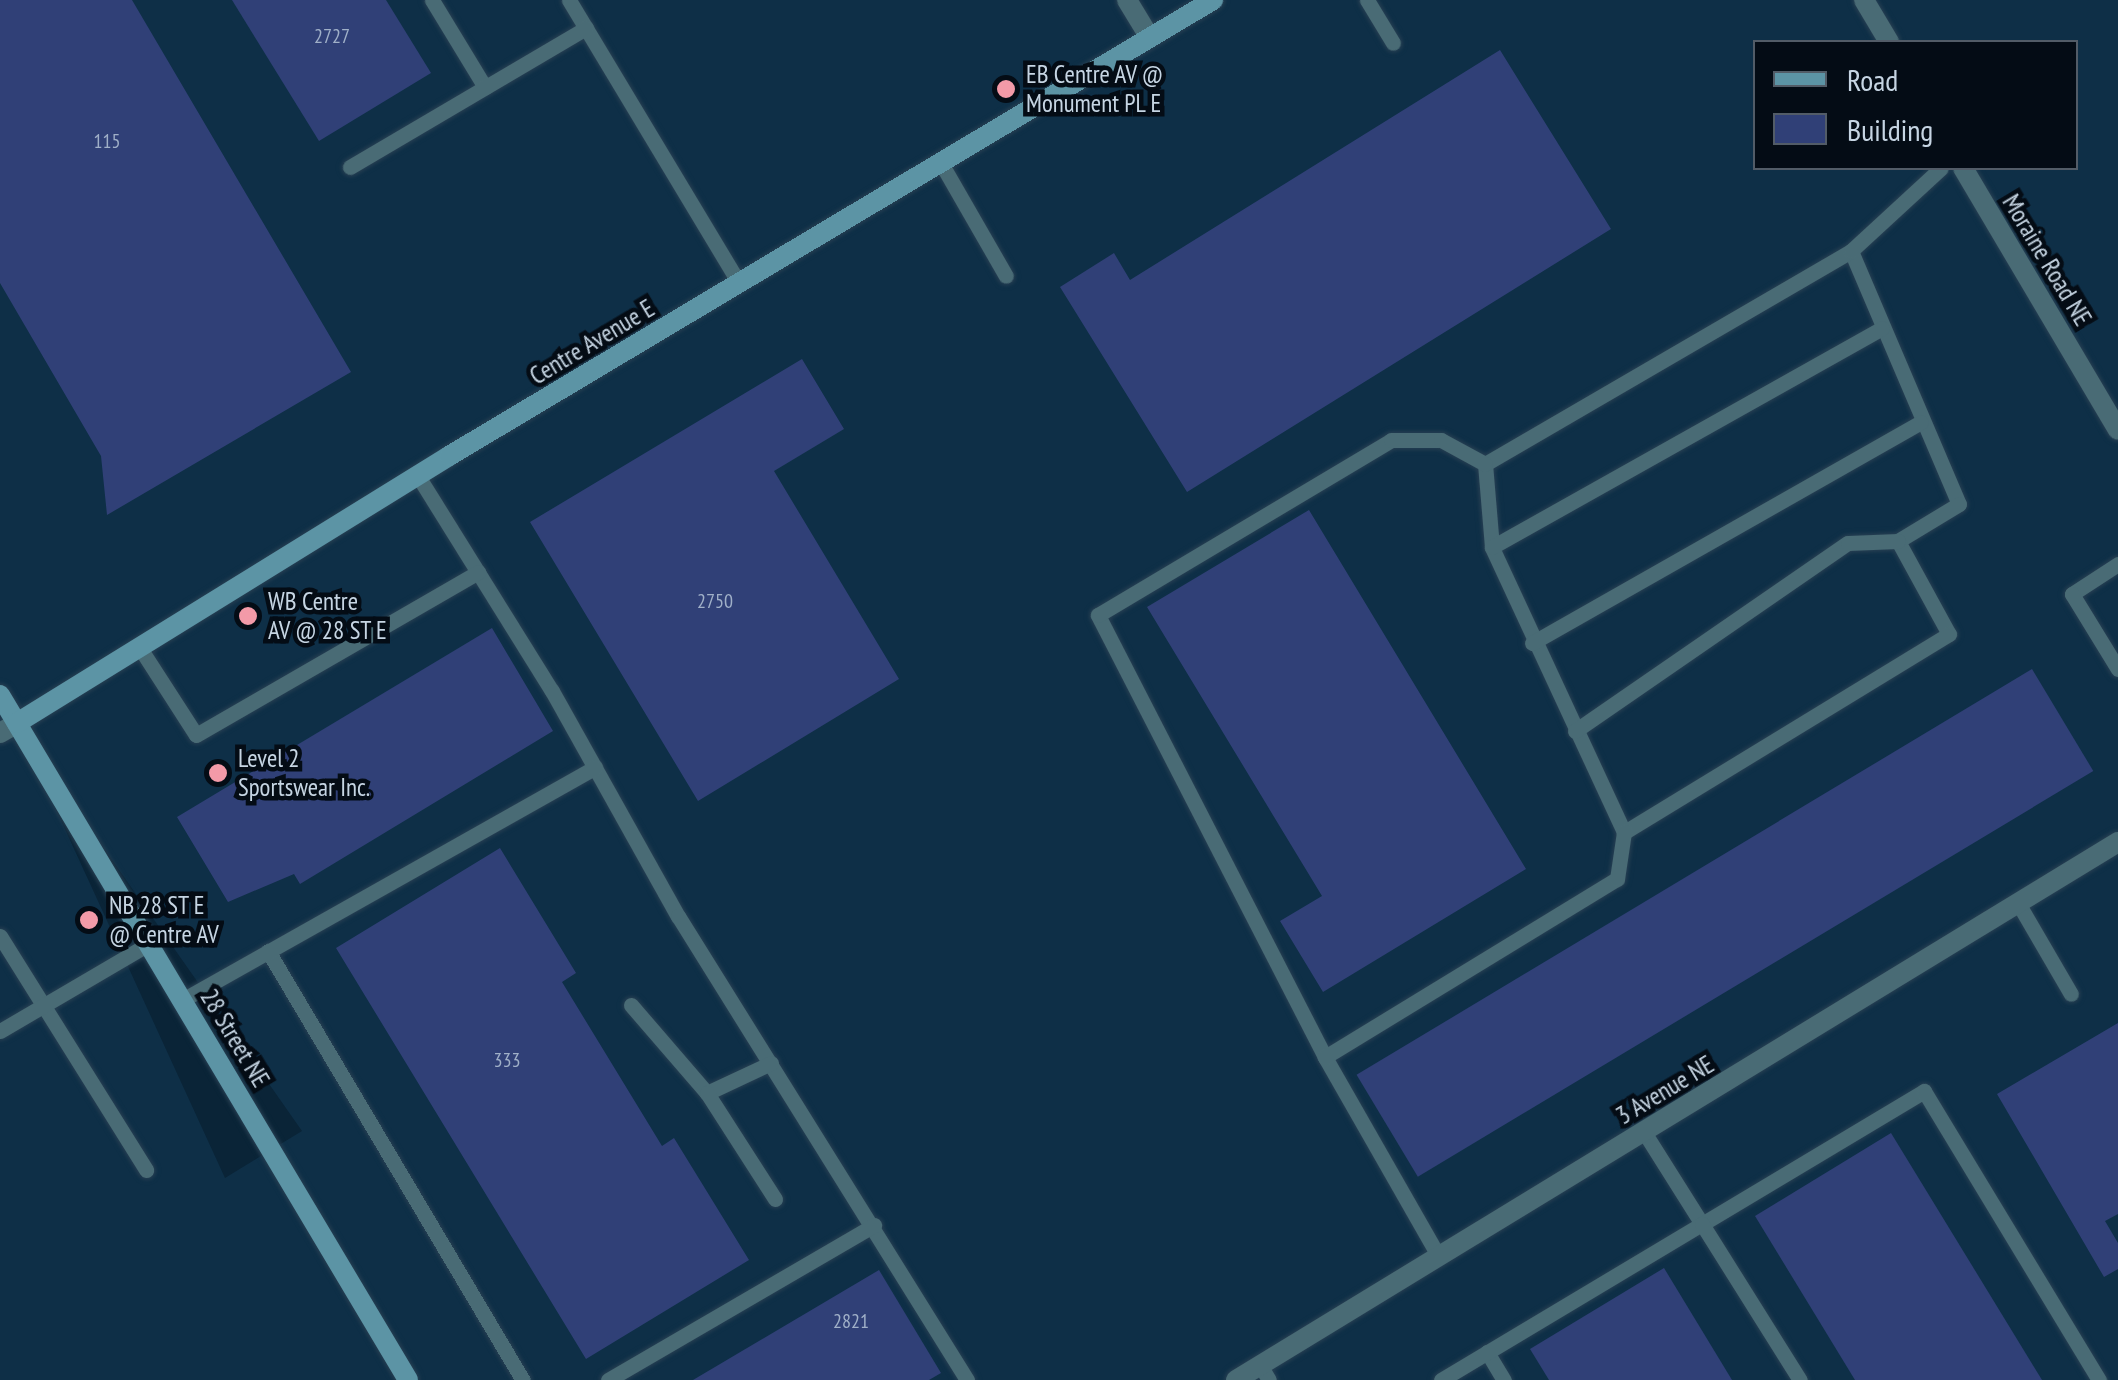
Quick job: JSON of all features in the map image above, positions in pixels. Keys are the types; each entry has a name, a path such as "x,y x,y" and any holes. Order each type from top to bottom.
{"street":[{"path":"1127,0 1150,38"},
{"name":"Centre Avenue E","path":"8,728 418,476 1213,0"},
{"path":"1864,0 1889,40"},
{"name":"Moraine Road NE","path":"1964,170 2118,430"},
{"name":"28 Street NE","path":"0,695 8,728 150,943 408,1380"},
{"name":"3 Avenue NE","path":"1236,1380 1265,1373 1439,1257 2118,842"}],"lane":[{"path":"432,0 486,86"},
{"path":"569,0 739,284"},
{"path":"1367,0 1393,43"},
{"path":"350,166 586,28"},
{"path":"941,162 1006,276"},
{"path":"1486,464 1851,251 1939,170"},
{"path":"1576,731 1848,544 1898,541 1959,504 1851,251"},
{"path":"1492,547 1882,328"},
{"path":"1532,643 1921,422"},
{"path":"1439,1257 1325,1057 1098,615 1391,440 1441,440 1486,464"},
{"path":"1325,1057 1616,878 1624,832 1532,643 1492,547 1486,464"},
{"path":"418,476 967,1380"},
{"path":"1624,832 1949,634 1898,541"},
{"path":"2118,564 2072,594 2118,669"},
{"path":"140,648 196,735 478,572"},
{"path":"184,1000 595,767"},
{"path":"2018,904 2071,994"},
{"path":"0,936 146,1170"},
{"path":"0,1032 150,943"},
{"path":"268,951 524,1380"},
{"path":"631,1005 708,1094 775,1199"},
{"path":"708,1094 771,1063"},
{"path":"1441,1380 1924,1091 2099,1380"},
{"path":"1644,1132 1800,1380"},
{"path":"608,1380 874,1225"},
{"path":"1487,1352 1504,1380"}],"shaded area":[{"path":"0,0 2118,0 2118,1380 0,1380","holes":["21,730 302,1131 225,1178"]}],"building":[{"path":"0,0 132,0 351,372 107,515 101,456 0,283"},
{"path":"232,0 386,0 431,73 319,141"},
{"path":"1500,50 1611,229 1187,492 1060,287 1114,253 1130,280"},
{"path":"802,359 844,429 774,471 899,679 698,801 530,522"},
{"path":"1309,510 1526,869 1323,992 1280,921 1322,896 1147,607"},
{"path":"492,628 553,731 300,884 294,874 228,902 177,817"},
{"path":"2032,669 2093,771 1418,1177 1357,1075"},
{"path":"500,848 576,973 562,982 662,1146 674,1138 749,1260 586,1359 336,948"},
{"path":"2118,1023 2118,1214 2105,1221 2118,1243 2118,1269 2104,1277 1997,1094"},
{"path":"1891,1133 2042,1380 1855,1380 1755,1216"},
{"path":"1664,1268 1732,1380 1549,1380 1530,1349"},
{"path":"879,1270 941,1373 929,1380 693,1380"}],"place":[{"name":"EB Centre AV @ Monument PL E","path":"1006,89"},
{"name":"WB Centre AV @ 28 ST E","path":"248,616"},
{"name":"Level 2 Sportswear Inc.","path":"218,773"},
{"name":"NB 28 ST E @ Centre AV","path":"89,920"}]}
